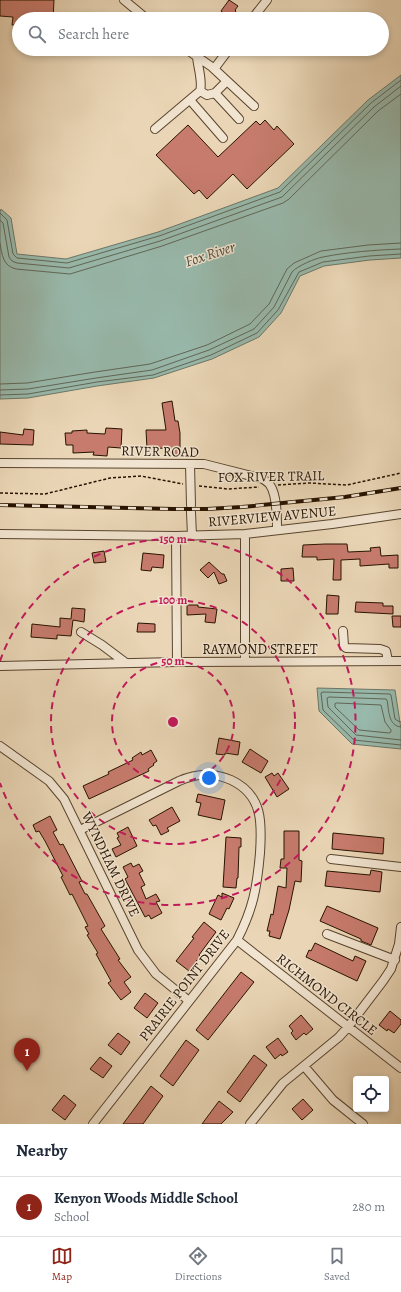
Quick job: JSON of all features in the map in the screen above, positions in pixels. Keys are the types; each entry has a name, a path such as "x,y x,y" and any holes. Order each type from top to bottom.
{"street":[{"path":"124,0 139,12"},
{"path":"257,12 266,0"},
{"path":"214,69 224,56"},
{"path":"197,57 214,69 254,106"},
{"path":"155,129 200,92 202,86 197,57"},
{"path":"200,92 207,95 215,93 227,81"},
{"path":"215,93 239,119"},
{"path":"190,100 223,138"},
{"name":"RIVER ROAD","path":"0,462 204,464 264,478 270,486"},
{"path":"190,464 192,536"},
{"path":"270,486 276,504 277,529"},
{"name":"RIVERVIEW AVENUE","path":"0,534 192,536 245,534 401,514"},
{"path":"245,534 245,662"},
{"path":"176,536 177,662"},
{"path":"343,631 344,646 346,648 380,649 386,652 388,661"},
{"path":"81,632 102,645 126,663"},
{"name":"RAYMOND STREET","path":"0,666 177,662 401,661"},
{"name":"WYNDHAM DRIVE","path":"0,746 49,781 64,799 138,950 156,974 189,1001"},
{"name":"PRAIRIE POINT DRIVE","path":"80,830 189,777 209,774 218,775 235,782 250,795 257,804 262,824 256,892 248,919 237,940 93,1124"},
{"path":"331,859 401,867"},
{"path":"250,1124 283,1084 339,1037 384,981 394,960 399,944 401,927"},
{"path":"327,934 394,960"},
{"name":"RICHMOND CIRCLE","path":"237,940 401,1068"},
{"path":"304,1066 333,1100 363,1124"}],"path":[{"name":"FOX RIVER TRAIL","path":"0,493 45,494 110,478 141,476 190,485 228,489 309,483 347,485 401,473"}],"water":[{"name":"Fox River","path":"401,75 401,258 370,260 324,266 300,276 281,313 259,337 212,359 154,378 28,398 0,399 1,209 11,218 17,254 66,259 158,232 278,188 368,100"},
{"path":"317,688 395,690 401,729 401,749 352,744 319,711"}],"building":[{"path":"0,0 54,0 53,12 12,12 12,17 0,16"},
{"path":"229,0 238,6 235,12 221,11"},
{"path":"265,120 274,130 277,126 294,144 247,189 233,174 207,199 199,190 194,194 156,155 188,125 218,157 256,121 260,125"},
{"path":"172,401 175,421 178,421 180,433 180,455 165,455 165,448 147,449 146,430 166,430 162,403"},
{"path":"106,428 122,429 121,448 108,447 107,456 93,455 94,452 73,453 73,445 66,445 65,433 87,430 87,433 105,434"},
{"path":"24,429 34,430 33,445 0,444 0,432 23,435"},
{"path":"347,544 348,552 371,551 370,548 380,547 381,556 398,555 398,568 389,568 389,564 360,566 360,559 341,560 341,580 333,580 334,559 317,560 317,557 302,557 303,545"},
{"path":"104,551 106,562 94,563 92,553"},
{"path":"143,553 164,555 163,568 152,567 151,571 141,570"},
{"path":"209,562 222,574 224,574 227,581 219,584 214,572 208,578 200,570"},
{"path":"293,568 294,581 281,581 281,569"},
{"path":"327,595 339,596 338,614 326,614"},
{"path":"356,602 383,603 383,606 393,606 393,614 355,612"},
{"path":"187,605 198,605 198,607 217,609 215,623 205,622 206,614 187,615"},
{"path":"72,608 85,609 84,622 73,620 71,636 57,635 57,639 31,637 32,624 60,627 60,618 71,619"},
{"path":"392,616 401,616 401,627 393,627"},
{"path":"138,623 155,624 155,632 137,632"},
{"path":"219,738 240,742 238,755 225,753 225,755 216,754"},
{"path":"250,749 268,761 261,773 242,762"},
{"path":"151,750 157,761 148,769 149,771 89,799 83,786 109,774 108,772 133,760 132,758 141,752 142,755"},
{"path":"272,773 274,776 278,773 289,789 277,797 265,777"},
{"path":"198,794 225,800 221,820 198,815 201,803 196,802"},
{"path":"172,807 180,821 167,828 169,831 161,835 156,825 153,826 149,820"},
{"path":"50,816 57,830 53,832 60,845 63,844 82,881 79,882 85,894 87,894 105,926 101,929 120,959 118,960 131,977 124,982 131,992 121,1000 108,983 111,981 96,954 98,953 87,935 89,934 85,927 88,926 72,894 70,895 61,877 63,876 45,841 39,831 36,832 33,825"},
{"path":"128,827 137,846 116,857 112,849 121,845 117,838 119,837 117,833"},
{"path":"284,831 299,831 299,860 302,861 301,882 295,881 289,910 280,939 269,936 270,931 267,931 271,914 273,915 278,886 286,888 287,868 280,868 281,859 284,859"},
{"path":"333,833 384,838 383,854 332,849"},
{"path":"226,837 241,838 236,888 223,887"},
{"path":"131,863 133,867 139,864 143,871 139,873 145,885 141,887 146,899 156,894 160,901 156,902 162,913 151,919 149,915 145,917 125,879 128,877 123,867"},
{"path":"371,870 382,872 380,892 325,886 327,871 370,875"},
{"path":"222,893 234,898 229,909 227,908 221,920 209,914 218,895 222,897"},
{"path":"327,906 378,928 371,945 320,921"},
{"path":"204,922 216,932 189,971 176,961 194,938 192,937"},
{"path":"315,943 353,961 355,956 366,961 357,981 306,957 309,950 311,951"},
{"path":"241,972 254,982 208,1040 196,1030"},
{"path":"145,993 158,1003 147,1018 134,1008"},
{"path":"390,1011 401,1020 401,1024 394,1033 388,1029 387,1031 379,1025"},
{"path":"301,1015 313,1029 306,1035 304,1033 296,1040 291,1033 293,1031 289,1026"},
{"path":"118,1033 130,1042 121,1055 108,1045"},
{"path":"278,1038 288,1052 282,1056 281,1054 275,1059 266,1047"},
{"path":"186,1040 199,1050 173,1086 160,1076"},
{"path":"254,1055 267,1065 240,1102 227,1092"},
{"path":"100,1057 112,1066 103,1078 90,1069"},
{"path":"151,1086 163,1096 143,1124 123,1124"},
{"path":"64,1095 76,1105 65,1120 52,1110"},
{"path":"303,1099 313,1110 302,1120 292,1109"},
{"path":"219,1101 233,1112 221,1124 202,1124"}],"railway":[{"path":"0,505 207,509 345,497 401,488"}],"place":[{"name":"Kenyon Woods Middle School","path":"27,1071"}]}
